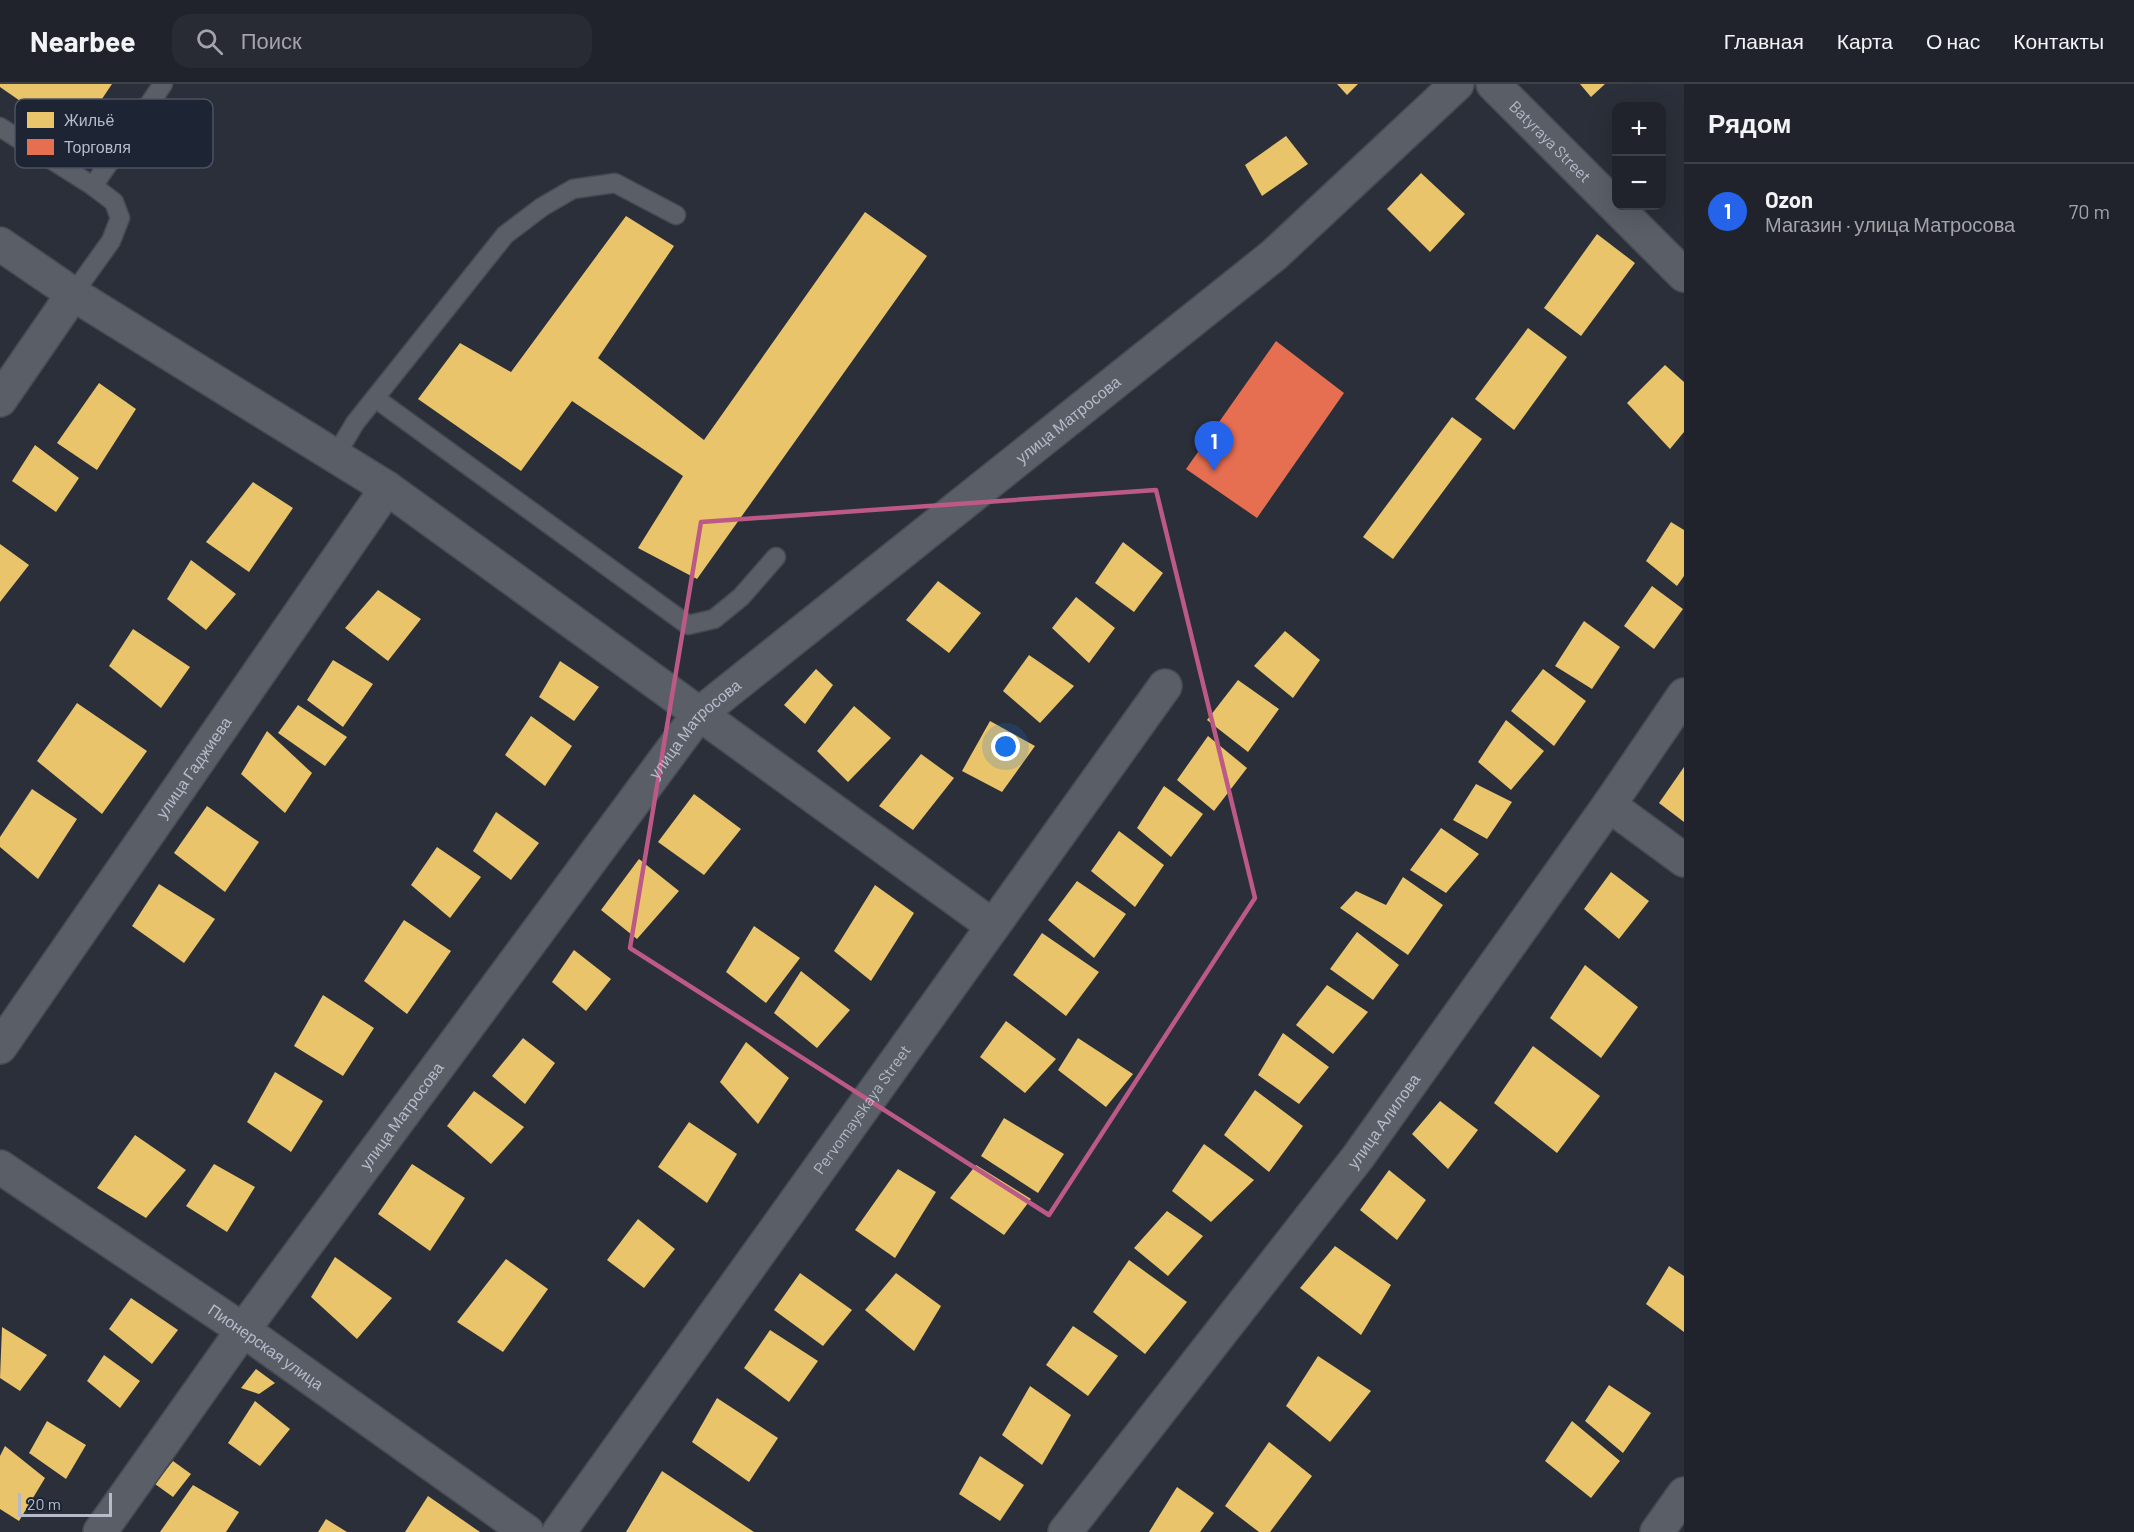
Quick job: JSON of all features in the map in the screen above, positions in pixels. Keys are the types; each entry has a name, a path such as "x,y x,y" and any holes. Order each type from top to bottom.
{"street":[{"name":"улица Матросова","path":"100,1532 243,1329 698,715 1274,255 1457,84"},
{"name":"Batyraya Street","path":"1493,84 1684,275"},
{"path":"0,244 74,294 387,488 993,926"},
{"path":"0,400 74,294"},
{"name":"улица Гаджиева","path":"0,1047 387,488"},
{"name":"Pervomayskaya Street","path":"559,1532 1165,686"},
{"name":"улица Алилова","path":"1065,1532 1358,1157 1609,805 1684,694"},
{"path":"1609,805 1684,860"},
{"name":"Пионерская улица","path":"0,1167 243,1329 527,1532"},
{"path":"1657,1532 1684,1494"}],"lane":[{"path":"153,99 163,84"},
{"path":"0,127 15,137"},
{"path":"65,168 114,202 120,218 111,242 74,294"},
{"path":"93,186 105,168"},
{"path":"336,455 375,398 505,235 542,207 573,189 615,183 676,215"},
{"path":"375,398 688,625 714,619 741,597 776,557"}],"highlighted area":[{"path":"1156,490 1255,898 1049,1215 630,948 701,522"}],"building: Жильё":[{"path":"0,84 112,84 102,99 17,99 0,87"},
{"path":"1337,84 1358,84 1347,95"},
{"path":"1580,84 1605,84 1591,97"},
{"path":"1286,136 1308,164 1262,196 1245,165"},
{"path":"1421,173 1465,214 1430,252 1387,209"},
{"path":"865,212 927,256 697,579 638,548 683,476 572,401 521,471 418,399 460,343 511,372 626,216 674,246 598,358 704,440"},
{"path":"1597,234 1635,263 1581,336 1544,308"},
{"path":"1528,328 1567,357 1514,430 1475,399"},
{"path":"1665,365 1684,382 1684,432 1670,449 1627,403"},
{"path":"99,383 136,409 97,470 57,443"},
{"path":"1452,417 1482,439 1393,559 1363,537"},
{"path":"35,445 79,478 56,512 12,481"},
{"path":"253,482 293,508 249,572 206,542"},
{"path":"1671,522 1684,530 1684,576 1677,586 1646,561"},
{"path":"1123,542 1163,573 1134,612 1095,583"},
{"path":"0,544 29,565 0,602"},
{"path":"191,560 236,594 206,630 167,599"},
{"path":"938,581 981,613 949,653 906,620"},
{"path":"1652,586 1683,609 1654,649 1624,626"},
{"path":"378,590 421,619 388,661 345,628"},
{"path":"1076,597 1115,628 1089,663 1052,628"},
{"path":"1584,621 1620,647 1592,689 1555,666"},
{"path":"133,629 190,667 161,708 109,666"},
{"path":"1285,631 1320,660 1293,698 1254,666"},
{"path":"1029,655 1074,686 1040,723 1003,691"},
{"path":"333,660 373,684 343,727 307,700"},
{"path":"560,661 599,687 574,721 539,697"},
{"path":"816,669 833,685 805,724 784,705"},
{"path":"1543,669 1586,701 1554,746 1511,711"},
{"path":"1238,680 1279,709 1248,752 1207,720"},
{"path":"77,703 147,751 102,814 37,761"},
{"path":"298,705 347,737 325,766 278,733"},
{"path":"854,706 891,738 848,782 817,751"},
{"path":"531,716 572,746 545,786 505,755"},
{"path":"1506,720 1544,751 1511,790 1478,762"},
{"path":"990,721 1035,746 1002,792 962,771"},
{"path":"267,731 312,773 285,813 241,774"},
{"path":"1208,736 1247,768 1214,811 1177,780"},
{"path":"921,754 954,778 913,830 879,806"},
{"path":"1684,767 1684,822 1659,803"},
{"path":"1476,784 1512,802 1487,839 1453,820"},
{"path":"1164,786 1203,814 1171,857 1137,828"},
{"path":"32,789 77,819 38,879 0,847 0,837"},
{"path":"694,794 741,829 704,875 658,842"},
{"path":"207,806 259,842 225,892 174,853"},
{"path":"496,812 539,843 511,880 473,851"},
{"path":"1441,828 1479,854 1446,893 1410,870"},
{"path":"1119,831 1164,865 1135,907 1091,871"},
{"path":"437,847 481,877 450,918 411,885"},
{"path":"639,859 679,891 637,939 601,910"},
{"path":"1611,872 1649,901 1619,939 1584,909"},
{"path":"1403,877 1443,905 1408,955 1340,908 1356,891 1386,905"},
{"path":"1077,881 1126,914 1094,958 1048,920"},
{"path":"159,884 215,919 184,963 132,926"},
{"path":"875,885 914,913 871,981 834,951"},
{"path":"404,920 451,951 407,1014 364,981"},
{"path":"754,926 800,958 766,1003 726,972"},
{"path":"1357,932 1399,965 1373,1000 1330,969"},
{"path":"1042,933 1099,972 1066,1016 1013,975"},
{"path":"574,950 611,979 586,1011 552,982"},
{"path":"1585,965 1638,1007 1601,1058 1550,1018"},
{"path":"801,971 850,1010 817,1048 774,1013"},
{"path":"1327,985 1368,1012 1333,1054 1296,1025"},
{"path":"323,995 374,1028 343,1076 294,1046"},
{"path":"1006,1021 1056,1059 1025,1093 980,1057"},
{"path":"1283,1033 1329,1067 1299,1104 1258,1075"},
{"path":"523,1038 555,1063 525,1104 492,1076"},
{"path":"1078,1038 1133,1074 1106,1107 1058,1070"},
{"path":"746,1042 789,1078 758,1124 720,1082"},
{"path":"1533,1046 1600,1096 1557,1153 1494,1103"},
{"path":"275,1072 323,1101 291,1152 247,1122"},
{"path":"1255,1090 1303,1126 1269,1172 1224,1135"},
{"path":"474,1091 524,1127 491,1164 447,1126"},
{"path":"1440,1101 1478,1130 1448,1169 1412,1134"},
{"path":"1004,1118 1064,1154 1038,1193 981,1156"},
{"path":"689,1122 737,1154 707,1203 658,1167"},
{"path":"135,1135 186,1170 146,1218 97,1188"},
{"path":"1204,1144 1254,1180 1211,1222 1172,1191"},
{"path":"214,1164 255,1187 227,1232 186,1206"},
{"path":"412,1164 465,1198 430,1251 378,1214"},
{"path":"976,1165 1031,1199 1004,1235 950,1198"},
{"path":"898,1169 936,1192 895,1258 855,1230"},
{"path":"1389,1170 1426,1200 1397,1240 1360,1210"},
{"path":"1167,1211 1203,1236 1168,1276 1134,1248"},
{"path":"638,1219 675,1249 644,1288 607,1260"},
{"path":"1335,1246 1391,1285 1361,1335 1300,1288"},
{"path":"335,1257 392,1298 357,1339 311,1297"},
{"path":"506,1259 548,1289 503,1352 457,1322"},
{"path":"1129,1260 1187,1302 1145,1354 1093,1312"},
{"path":"1669,1266 1684,1276 1684,1332 1646,1304"},
{"path":"800,1273 852,1310 823,1346 774,1310"},
{"path":"896,1273 941,1306 914,1351 865,1310"},
{"path":"131,1298 178,1330 152,1364 109,1329"},
{"path":"1073,1326 1118,1356 1088,1396 1046,1365"},
{"path":"2,1327 47,1355 20,1391 0,1378"},
{"path":"770,1330 818,1361 789,1402 744,1368"},
{"path":"104,1355 140,1381 120,1408 87,1381"},
{"path":"1318,1356 1371,1391 1330,1442 1286,1406"},
{"path":"256,1369 275,1383 259,1394 241,1388"},
{"path":"1609,1385 1651,1413 1623,1453 1585,1421"},
{"path":"1030,1386 1071,1415 1042,1465 1002,1435"},
{"path":"717,1398 778,1438 749,1482 692,1442"},
{"path":"255,1401 290,1429 260,1466 228,1443"},
{"path":"47,1421 86,1445 66,1479 29,1453"},
{"path":"1572,1421 1620,1461 1591,1498 1545,1461"},
{"path":"1269,1442 1312,1476 1270,1532 1259,1532 1225,1506"},
{"path":"5,1446 45,1478 19,1521 0,1509 0,1456"},
{"path":"980,1456 1024,1485 1000,1521 959,1494"},
{"path":"173,1461 191,1474 173,1497 155,1484"},
{"path":"662,1471 754,1532 626,1532"},
{"path":"193,1485 239,1512 226,1532 160,1532"},
{"path":"1177,1487 1214,1513 1200,1532 1149,1532"},
{"path":"428,1496 480,1532 405,1532"},
{"path":"326,1519 347,1532 318,1532"}],"building: Торговля":[{"path":"1276,341 1344,393 1257,518 1186,469"}],"place":[{"name":"Ozon","path":"1214,471"}]}
